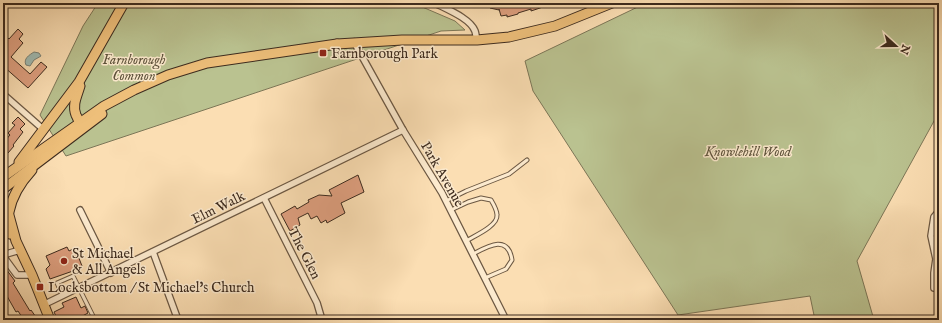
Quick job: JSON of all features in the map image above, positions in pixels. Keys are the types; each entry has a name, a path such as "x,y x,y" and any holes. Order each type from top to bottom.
{"main road":[{"path":"78,132 80,122 74,108 77,94 87,70 124,3"},
{"path":"6,175 30,153 95,112 134,90 168,75 206,63 354,42 402,40 476,40 509,37 555,26 612,3"},
{"path":"30,153 44,130 87,70"},
{"path":"3,189 134,90"},
{"path":"77,94 77,102 81,109 87,112 95,112"},
{"path":"60,108 66,106 74,108"},
{"path":"30,153 35,162 41,161"},
{"path":"4,218 20,185 41,161"},
{"path":"3,198 4,218 32,275 50,320"}],"street":[{"path":"435,3 462,17 476,32 476,40"},
{"name":"Park Avenue","path":"354,42 403,130 446,200 506,320"},
{"path":"3,94 44,130"},
{"name":"Elm Walk","path":"43,305 403,130"},
{"name":"The Glen","path":"264,198 317,303 322,320"},
{"path":"80,210 111,273"},
{"path":"936,259 931,236 934,217 939,211"},
{"path":"20,250 3,256 14,273 17,275 32,275"},
{"path":"153,252 178,320"},
{"path":"934,288 936,259 939,253"}],"lane":[{"path":"446,200 509,174 527,160"},
{"path":"451,210 481,198 491,200 496,208 498,216 496,222 466,241"},
{"path":"473,254 488,246 499,244 507,247 512,260 506,269 485,278"},
{"path":"63,296 57,283 73,276 95,320"}],"green space":[{"name":"Farnborough Common","path":"98,3 413,3 455,21 465,30 441,31 66,156 40,115 83,26"},
{"name":"Knowlehill Wood","path":"646,3 939,3 939,112 857,261 874,320 815,320 810,296 678,315 533,91 525,61"}],"water":[{"path":"34,52 39,53 41,56 34,60 30,66 26,65 26,59"}],"building":[{"path":"491,3 501,3 500,7 520,3 550,4 531,11 531,9 507,17 507,15 501,16 499,9 490,8"},
{"path":"18,29 23,34 19,39 23,43 11,57 30,74 41,62 47,67 28,88 3,66 3,33 9,39"},
{"path":"18,117 25,124 20,129 23,132 8,153 3,148 3,143 10,135 8,133 15,125 12,123"},
{"path":"358,175 364,192 341,203 345,213 327,223 326,220 321,223 317,216 311,219 308,213 298,218 300,225 290,231 281,214 295,206 297,209 309,202 308,200 319,195 332,196 329,190"},
{"name":"St Michael & All Angels","path":"67,247 69,251 75,248 82,266 73,271 50,279 46,269 50,265 46,256"},
{"path":"3,265 15,281 13,283 30,311 31,310 38,320 24,320 18,311 16,312 3,289"},
{"path":"76,297 81,308 85,306 88,313 75,320 58,320 54,312 64,307 62,303"}],"place":[{"name":"Farnborough Park","path":"323,53"},
{"name":"St Michael & All Angels","path":"64,261"},
{"name":"Locksbottom / St Michael's Church","path":"40,287"}]}
